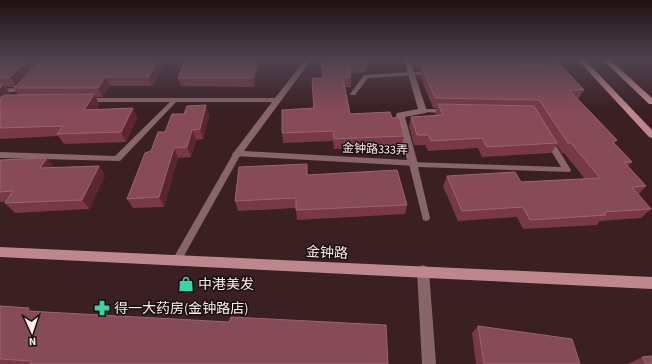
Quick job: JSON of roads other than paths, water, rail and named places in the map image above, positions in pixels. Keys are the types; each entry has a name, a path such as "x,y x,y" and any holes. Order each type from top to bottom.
{"street":[{"path":"237,154 295,77"},
{"path":"411,77 423,111"},
{"path":"597,77 652,134"},
{"path":"625,77 652,102"},
{"path":"10,100 23,88"},
{"path":"73,100 278,100"},
{"name":"金钟路333弄","path":"237,154 413,164 400,115 423,111"},
{"name":"金钟路","path":"0,252 652,283"},
{"path":"424,271 429,364"}],"lane":[{"path":"353,94 365,77"},
{"path":"0,91 23,88"},
{"path":"0,155 117,159 175,100"},
{"path":"423,111 454,111"},
{"path":"426,218 413,164 567,170 543,131"},
{"path":"177,260 237,154"}],"place":[{"name":"中港美发","path":"186,284"},
{"name":"得一大药房(金钟路店)","path":"102,308"}]}
